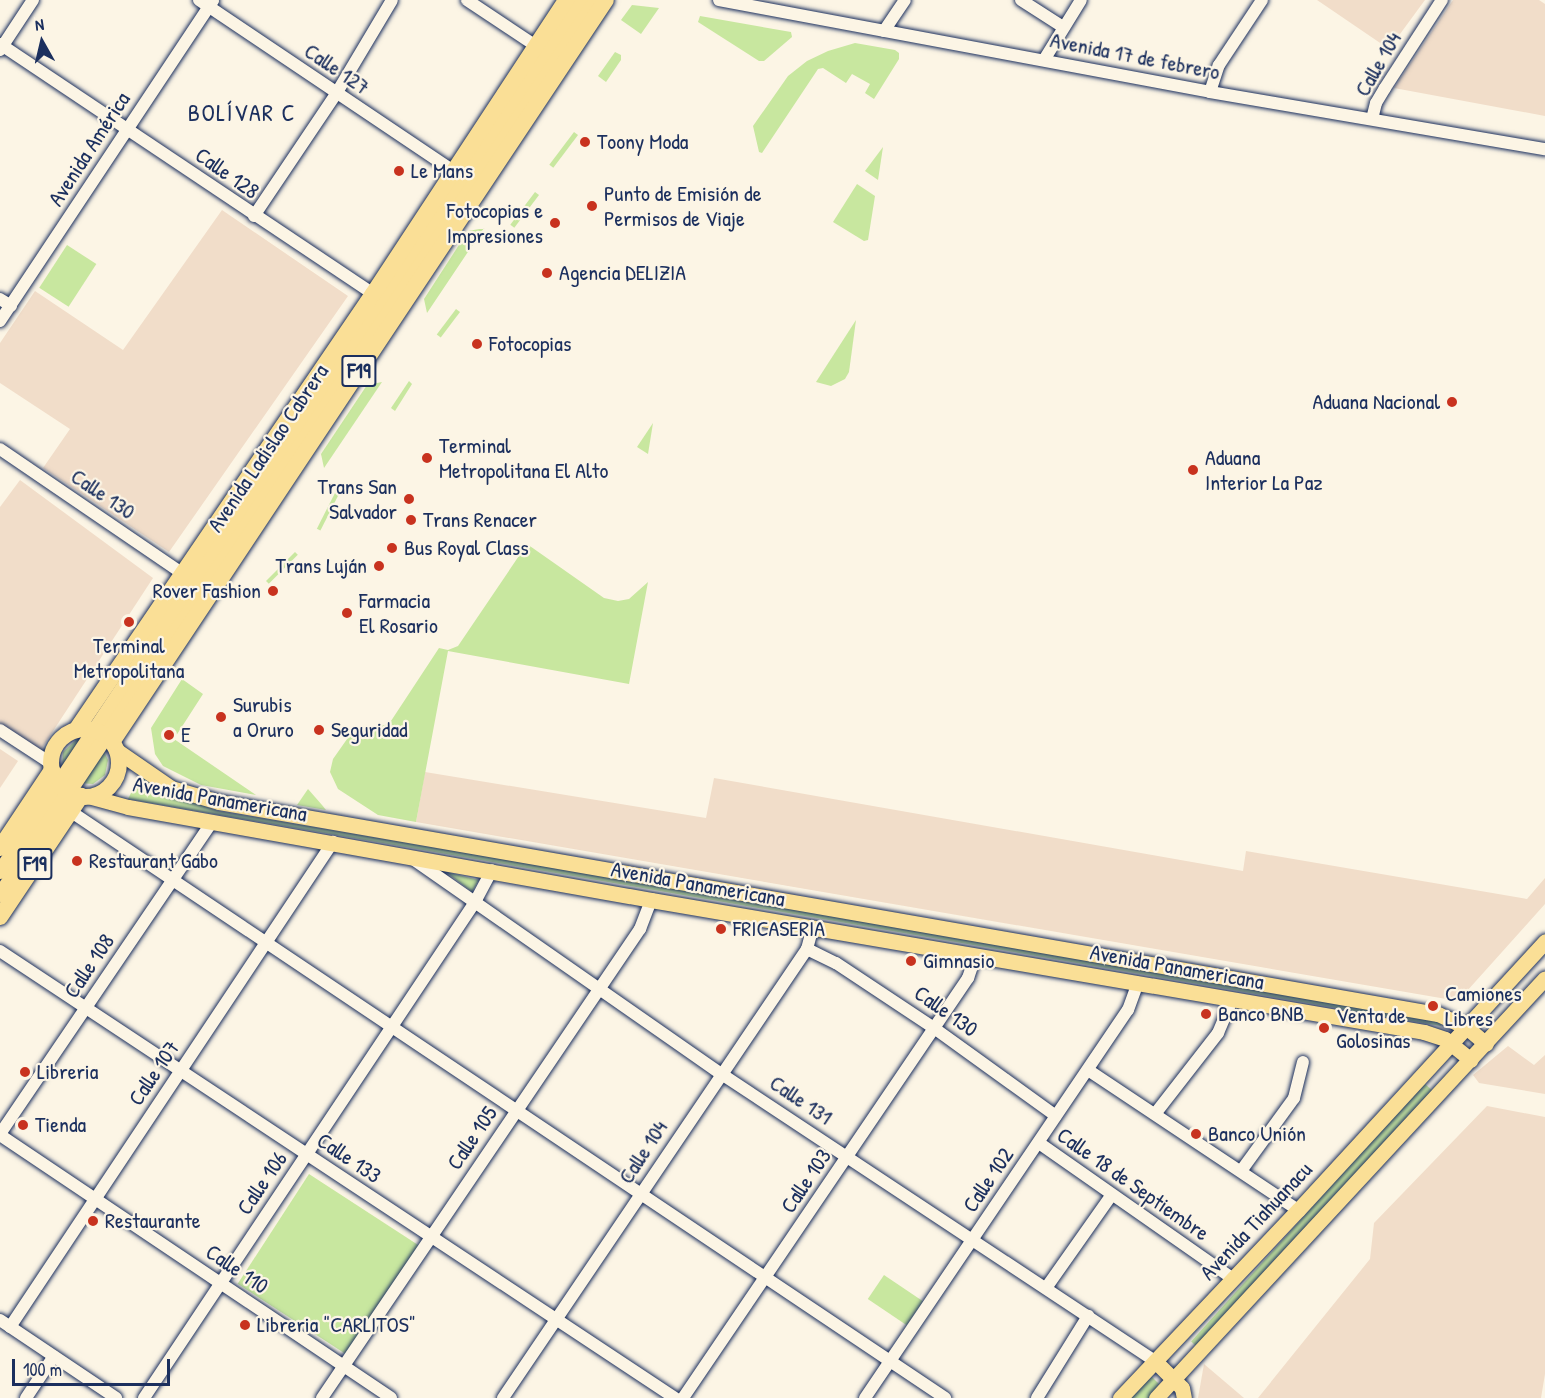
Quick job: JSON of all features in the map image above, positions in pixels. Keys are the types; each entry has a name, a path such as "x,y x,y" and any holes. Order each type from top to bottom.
{"highway":[{"name":"Avenida Ladislao Cabrera","path":"100,737 182,573 373,294 566,0"},
{"path":"541,39 569,18 572,0"},
{"name":"Avenida Ladislao Cabrera","path":"100,737 606,0"},
{"name":"F19","path":"68,734 100,737 118,770 112,783 101,792 61,791 55,746 68,734"},
{"name":"Avenida Ladislao Cabrera","path":"0,848 61,791"},
{"name":"Avenida Ladislao Cabrera","path":"0,917 61,791"}],"main road":[{"name":"Avenida Ladislao Cabrera","path":"100,737 581,0"},
{"name":"Avenida Ladislao Cabrera","path":"0,872 100,737 596,0"},
{"name":"Avenida Panamericana","path":"100,737 171,788 198,798 1438,1014 1466,1027 1486,1044"},
{"name":"Avenida Ladislao Cabrera","path":"0,894 61,791"},
{"name":"Avenida Panamericana","path":"61,791 213,822 406,854 651,900 1424,1032 1452,1044 1471,1060"},
{"path":"362,847 365,828"},
{"name":"Avenida Tiahuanacu","path":"1120,1398 1298,1210 1545,941"},
{"path":"1156,1398 1545,978"},
{"name":"Calle 131","path":"1155,1361 1182,1388 1184,1398"}],"street":[{"path":"1,46 33,0"},
{"path":"254,216 336,94 392,0"},
{"path":"467,0 541,39"},
{"name":"Avenida 17 de febrero","path":"719,0 755,3 884,31 1210,92 1545,149"},
{"path":"884,31 905,0"},
{"path":"1021,0 1063,27"},
{"path":"1044,60 1081,0"},
{"path":"1210,92 1219,65 1262,0"},
{"name":"Calle 104","path":"1372,119 1376,103 1384,87 1442,0"},
{"name":"Calle 127","path":"207,2 336,94 453,171"},
{"name":"Avenida América","path":"0,321 5,303 127,129 207,2"},
{"name":"Calle 128","path":"1,46 373,294"},
{"name":"Calle 130","path":"0,449 182,573"},
{"path":"0,730 61,791 173,880 945,1398"},
{"name":"Calle 108","path":"0,1135 213,822"},
{"name":"Calle 107","path":"5,1324 95,1199 333,842"},
{"name":"Calle 131","path":"406,854 720,1073 1155,1361"},
{"name":"Calle 106","path":"144,1398 475,902 492,870"},
{"name":"Calle 105","path":"322,1398 640,929 651,900"},
{"name":"Calle 104","path":"503,1398 720,1073 807,949 813,927"},
{"name":"Calle 130","path":"807,949 836,963 934,1028 1056,1116"},
{"name":"Calle 133","path":"0,951 675,1398"},
{"name":"Calle 103","path":"683,1398 969,978 976,955"},
{"name":"Calle 102","path":"866,1398 1128,1010 1138,983"},
{"path":"1155,1114 1218,1033 1232,1000"},
{"path":"1241,1171 1294,1098 1303,1062"},
{"path":"1088,1070 1298,1210"},
{"name":"Calle 110","path":"0,1135 391,1398"},
{"name":"Calle 18 de Septiembre","path":"1039,1143 1111,1196 1233,1279"},
{"path":"1046,1288 1111,1196"},
{"path":"1036,1398 1088,1316"},
{"path":"5,1324 116,1398"},
{"path":"26,1398 54,1356"}],"shaded area":[{"path":"1317,0 1425,0 1389,49"},
{"path":"1453,0 1539,0 1545,4 1545,116 1394,88"},
{"path":"222,210 348,296 169,552 43,468 70,429 0,383 0,343 35,291 123,350"},
{"path":"20,480 153,578 40,751 0,723 0,507"},
{"path":"0,749 18,761 0,788"},
{"path":"425,772 706,818 714,778 1243,871 1246,851 1527,899 1545,878 1545,904 1458,1001 416,822"},
{"path":"1508,1046 1534,1065 1545,1055 1545,1094 1479,1083 1473,1075"},
{"path":"1487,1106 1545,1117 1545,1374 1541,1398 1258,1398 1370,1259 1374,1223"},
{"path":"1204,1364 1244,1398 1198,1398"}],"green space":[{"path":"632,5 659,8 641,34 621,20"},
{"path":"700,16 791,32 792,37 764,61 759,61 698,22"},
{"path":"855,43 895,50 899,53 899,59 874,99 865,93 870,84 852,74 846,83 823,68 818,69 762,153 759,152 753,126 788,76 807,61 828,51"},
{"path":"615,52 621,55 621,60 606,82 598,76"},
{"path":"574,132 578,135 553,168 549,165"},
{"path":"883,147 878,180 865,171"},
{"path":"857,184 875,196 868,240 864,241 833,222"},
{"path":"535,192 539,195 514,228 510,225"},
{"path":"484,228 427,313 424,299 468,231"},
{"path":"67,245 96,264 69,307 39,288"},
{"path":"456,309 460,312 441,338 437,335"},
{"path":"856,320 849,372 845,379 831,386 816,382"},
{"path":"409,381 412,384 395,411 391,408"},
{"path":"382,382 324,468 321,454 367,385"},
{"path":"653,423 648,454 637,447"},
{"path":"335,493 339,495 320,530 317,529"},
{"path":"527,544 604,598 618,601 629,599 648,582 629,684 448,651 416,822 378,815 338,789 330,772 333,759 352,732 389,724 439,648 448,650 458,646"},
{"path":"295,552 298,555 269,584 266,581"},
{"path":"182,679 203,694 174,739 256,795 201,785 163,766 155,754 151,728"},
{"path":"77,739 84,739 62,770 63,752"},
{"path":"102,747 108,760 105,775 93,784 78,783"},
{"path":"140,775 177,796 218,811 1442,1019 1441,1026 128,799"},
{"path":"308,789 322,805 326,810 297,805"},
{"path":"446,872 479,880 472,892"},
{"path":"1424,1083 1433,1091 1200,1350 1191,1342"},
{"path":"309,1174 420,1246 348,1356 238,1284"},
{"path":"884,1275 923,1301 907,1325 868,1299"},
{"path":"1151,1376 1160,1385 1149,1398 1130,1398"}],"place":[{"name":"Toony Moda","path":"585,142"},
{"name":"Le Mans","path":"399,171"},
{"name":"Punto de Emisión de Permisos de Viaje","path":"592,206"},
{"name":"Fotocopias e Impresiones","path":"555,223"},
{"name":"Agencia DELIZIA","path":"547,273"},
{"name":"Fotocopias","path":"477,344"},
{"name":"Aduana Nacional","path":"1452,402"},
{"name":"Terminal Metropolitana El Alto","path":"427,458"},
{"name":"Aduana Interior La Paz","path":"1193,470"},
{"name":"Trans San Salvador","path":"409,499"},
{"name":"Trans Renacer","path":"411,520"},
{"name":"Bus Royal Class","path":"392,548"},
{"name":"Trans Luján","path":"379,566"},
{"name":"Rover Fashion","path":"273,591"},
{"name":"Farmacia El Rosario","path":"347,613"},
{"name":"Terminal Metropolitana","path":"129,622"},
{"name":"Surubis a Oruro","path":"221,717"},
{"name":"Seguridad","path":"319,730"},
{"name":"E","path":"169,735"},
{"name":"Restaurant Gabo","path":"77,861"},
{"name":"FRICASERIA","path":"721,929"},
{"name":"Gimnasio","path":"911,961"},
{"name":"Camiones Libres","path":"1433,1006"},
{"name":"Banco BNB","path":"1206,1014"},
{"name":"Venta de Golosinas","path":"1324,1028"},
{"name":"Libreria","path":"25,1072"},
{"name":"Tienda","path":"23,1125"},
{"name":"Banco Unión","path":"1196,1134"},
{"name":"Restaurante","path":"93,1221"},
{"name":"Libreria \"CARLITOS\"","path":"245,1325"}],"district":[{"name":"BOLÍVAR C","path":"242,113"}]}
